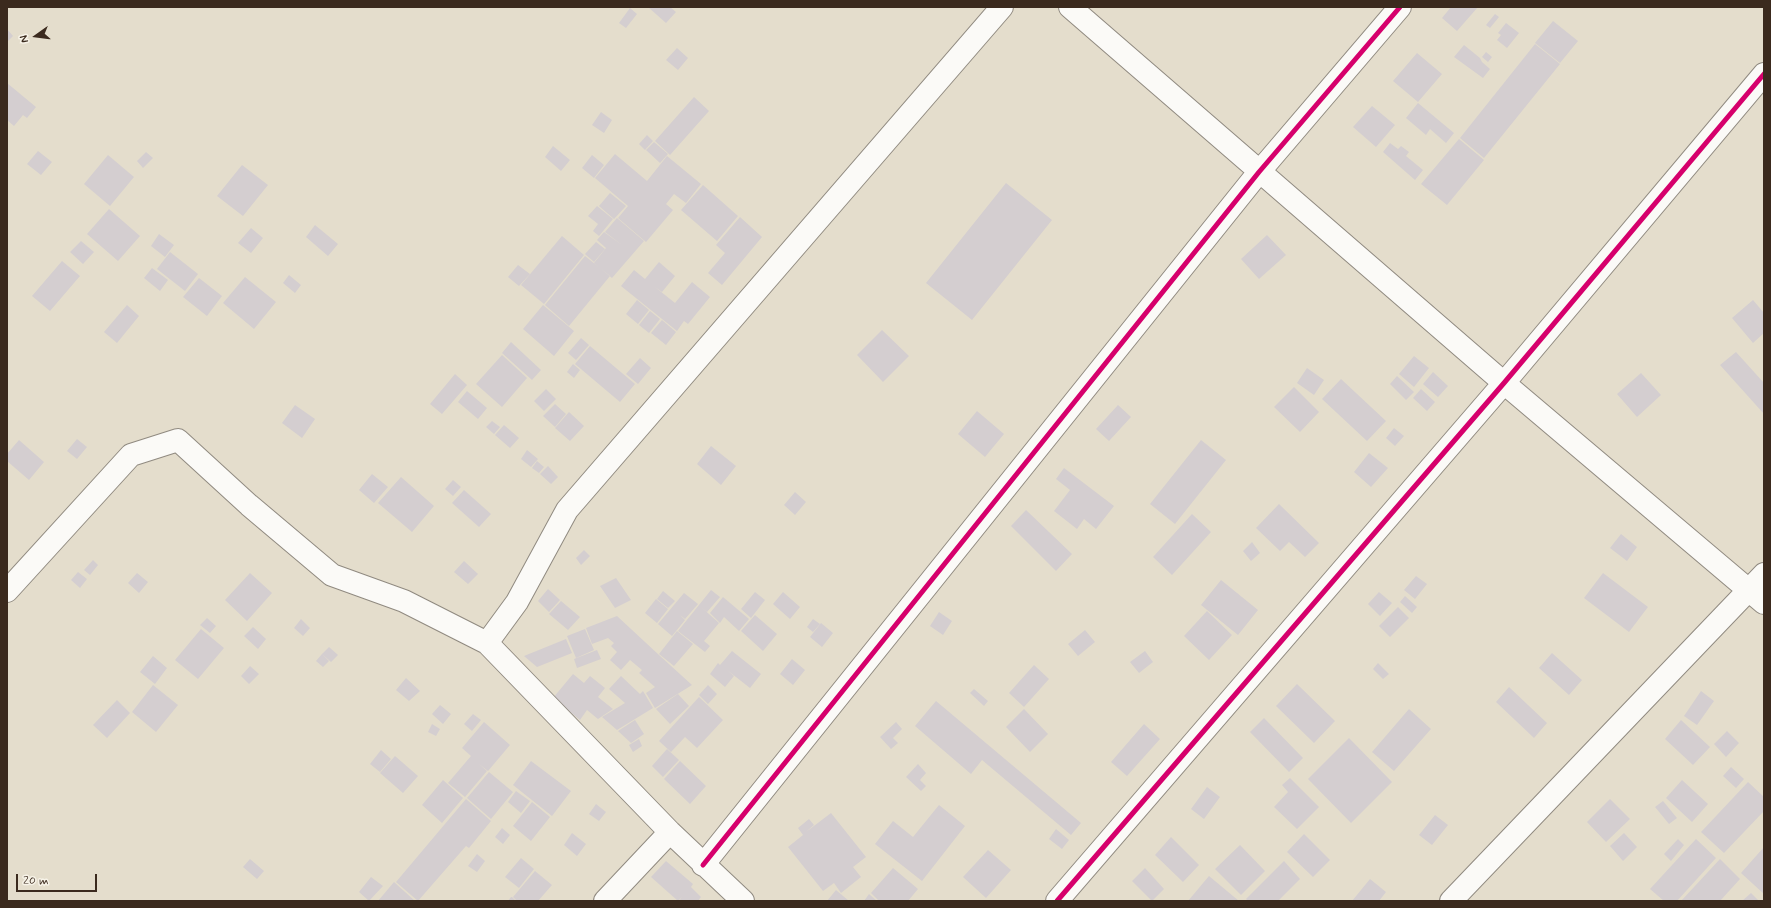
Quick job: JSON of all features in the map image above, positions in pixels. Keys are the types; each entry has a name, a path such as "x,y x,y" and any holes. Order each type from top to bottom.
{"street":[{"path":"487,643 517,602 567,510 1002,7"},
{"path":"1070,7 1504,383 1757,597"},
{"path":"703,865 1259,172 1400,7"},
{"path":"1058,901 1504,383 1764,74"},
{"path":"7,591 131,455 178,440 249,505 332,575 404,601 487,643 670,832 703,865 743,901"},
{"path":"1451,901 1757,597 1764,574"},
{"path":"605,901 670,832"}],"building":[{"path":"648,7 670,7 676,12 666,23"},
{"path":"1451,7 1478,7 1457,31 1442,18"},
{"path":"630,8 637,14 626,28 619,23"},
{"path":"1495,14 1499,17 1490,28 1486,25"},
{"path":"1553,21 1578,41 1560,63 1535,43"},
{"path":"1506,23 1519,33 1507,48 1497,40 1501,35 1498,33"},
{"path":"7,29 13,36 7,42"},
{"path":"1535,44 1560,64 1484,158 1460,138"},
{"path":"1464,45 1480,58 1482,62 1490,69 1483,78 1454,57"},
{"path":"677,48 688,58 678,70 666,60"},
{"path":"1486,52 1492,57 1488,62 1482,57"},
{"path":"1417,53 1442,74 1418,102 1393,81"},
{"path":"7,83 36,107 27,118 23,115 14,126 7,120"},
{"path":"694,97 709,111 670,155 655,141"},
{"path":"1418,103 1454,133 1446,143 1430,129 1426,135 1406,118"},
{"path":"1372,106 1395,125 1376,147 1353,127"},
{"path":"601,112 612,120 604,133 592,125"},
{"path":"647,135 653,141 645,150 639,144"},
{"path":"1459,139 1484,160 1447,205 1421,184"},
{"path":"654,142 668,154 660,163 646,150"},
{"path":"1390,143 1398,149 1401,146 1409,152 1406,156 1423,170 1415,180 1383,152"},
{"path":"553,146 570,160 561,171 545,157"},
{"path":"38,151 52,162 41,175 27,164"},
{"path":"146,152 153,158 143,168 137,161"},
{"path":"615,154 647,181 667,156 701,184 686,203 674,194 666,204 673,210 646,242 618,218 628,206 595,178"},
{"path":"108,155 134,177 110,206 84,184"},
{"path":"592,155 604,165 594,178 582,168"},
{"path":"242,165 268,185 243,216 217,196"},
{"path":"1006,183 1052,220 972,320 926,283"},
{"path":"703,185 738,216 717,241 681,210"},
{"path":"610,193 626,206 614,219 599,206"},
{"path":"597,206 613,219 599,236 593,231 598,224 588,216"},
{"path":"109,209 140,236 118,261 87,234"},
{"path":"740,217 762,237 722,285 708,273 725,253 716,245"},
{"path":"617,218 644,241 612,278 594,263 606,248 597,240 604,232 622,245 605,232"},
{"path":"315,225 338,244 328,256 306,237"},
{"path":"251,228 263,238 251,253 238,243"},
{"path":"159,234 174,245 165,257 151,246"},
{"path":"1267,235 1286,255 1259,279 1241,259"},
{"path":"562,236 584,255 544,304 521,285"},
{"path":"81,241 94,252 83,264 70,252"},
{"path":"596,242 605,249 594,262 585,254"},
{"path":"170,252 198,274 185,291 157,269"},
{"path":"585,256 610,276 569,326 545,305"},
{"path":"62,261 80,276 50,311 32,296"},
{"path":"659,262 675,276 662,292 655,287 675,303 692,282 710,297 688,324 684,321 677,331 621,286 634,270 645,279"},
{"path":"518,265 530,274 519,286 508,277"},
{"path":"152,268 168,280 160,291 144,278"},
{"path":"289,275 301,285 295,293 283,283"},
{"path":"245,277 276,302 254,329 223,303"},
{"path":"199,278 222,296 207,316 183,297"},
{"path":"637,300 649,310 638,324 626,314"},
{"path":"1753,300 1764,313 1764,333 1753,343 1732,318"},
{"path":"127,305 139,316 117,343 104,332"},
{"path":"543,305 574,331 554,356 523,329"},
{"path":"650,311 660,319 649,333 639,325"},
{"path":"662,320 676,332 666,345 651,333"},
{"path":"882,330 909,356 883,382 857,355"},
{"path":"581,338 589,345 576,360 568,353"},
{"path":"511,342 541,370 532,380 502,353"},
{"path":"590,346 635,384 620,402 575,364"},
{"path":"1736,352 1764,383 1764,414 1720,365"},
{"path":"502,355 527,378 502,407 476,384"},
{"path":"1414,356 1429,368 1414,387 1399,374"},
{"path":"640,358 651,368 638,384 626,374"},
{"path":"573,364 580,370 574,378 567,372"},
{"path":"1307,368 1324,380 1314,395 1297,383"},
{"path":"1433,372 1448,386 1438,397 1423,384"},
{"path":"1641,373 1661,395 1637,417 1617,394"},
{"path":"455,374 467,385 442,414 430,404"},
{"path":"1397,376 1414,392 1406,400 1390,384"},
{"path":"1341,379 1386,421 1367,441 1322,399"},
{"path":"1294,387 1319,412 1300,432 1274,407"},
{"path":"546,389 556,399 544,411 534,401"},
{"path":"1421,389 1435,402 1427,411 1413,398"},
{"path":"467,391 487,408 478,419 458,402"},
{"path":"555,404 566,414 555,427 543,416"},
{"path":"295,405 315,419 302,438 282,423"},
{"path":"1118,405 1131,417 1109,441 1096,429"},
{"path":"977,411 1004,434 985,457 958,434"},
{"path":"569,412 584,426 570,441 555,428"},
{"path":"492,421 500,427 494,434 486,427"},
{"path":"504,425 519,438 510,448 495,435"},
{"path":"1394,428 1404,436 1395,446 1386,438"},
{"path":"77,439 87,447 77,459 67,451"},
{"path":"19,440 44,462 29,480 7,461 7,454"},
{"path":"1201,440 1226,460 1175,524 1150,504"},
{"path":"711,446 736,466 721,485 697,464"},
{"path":"527,450 538,459 531,467 521,459"},
{"path":"1369,453 1388,468 1371,487 1354,472"},
{"path":"537,461 544,467 539,473 532,468"},
{"path":"548,466 558,477 551,484 540,474"},
{"path":"1064,468 1114,506 1096,529 1084,519 1077,529 1054,511 1070,490 1056,479"},
{"path":"372,474 388,487 374,503 359,490"},
{"path":"401,477 434,506 412,532 378,503"},
{"path":"453,480 461,487 453,496 445,489"},
{"path":"464,490 491,514 479,527 452,503"},
{"path":"795,492 806,502 795,515 784,505"},
{"path":"1279,504 1319,543 1305,557 1289,542 1280,551 1256,528"},
{"path":"1026,510 1072,554 1056,571 1011,526"},
{"path":"1192,514 1211,532 1172,575 1153,557"},
{"path":"1621,534 1637,547 1627,561 1610,548"},
{"path":"1252,542 1260,553 1251,561 1243,551"},
{"path":"584,550 590,556 581,565 576,558"},
{"path":"93,560 98,565 90,575 84,570"},
{"path":"464,561 478,574 468,584 454,572"},
{"path":"78,572 87,579 80,588 71,580"},
{"path":"137,573 148,582 139,593 128,583"},
{"path":"250,573 272,593 247,621 225,600"},
{"path":"1603,573 1648,607 1629,632 1584,598"},
{"path":"1416,576 1427,584 1415,599 1404,590"},
{"path":"616,578 631,600 615,608 600,586"},
{"path":"1221,580 1258,610 1238,635 1201,605"},
{"path":"548,589 560,600 549,612 538,601"},
{"path":"711,590 720,597 707,612 699,605"},
{"path":"663,591 675,601 668,608 657,599"},
{"path":"755,592 765,600 751,618 741,609"},
{"path":"783,592 800,607 790,619 773,604"},
{"path":"1379,592 1392,603 1380,616 1368,604"},
{"path":"684,593 698,604 685,619 680,615 685,620 672,636 658,624"},
{"path":"1405,596 1417,607 1412,613 1400,602"},
{"path":"723,597 749,619 739,631 724,617 720,623 710,613"},
{"path":"656,599 668,609 657,623 645,613"},
{"path":"561,601 580,617 568,630 549,614"},
{"path":"699,605 719,623 704,641 710,646 705,652 678,631"},
{"path":"1398,607 1409,618 1390,637 1379,626"},
{"path":"1207,611 1232,635 1209,660 1184,636"},
{"path":"939,612 952,621 943,635 930,626"},
{"path":"755,615 777,634 763,651 741,631"},
{"path":"617,616 692,685 655,708 646,693 655,687 639,673 642,670 630,660 621,670 610,660 617,652 611,646 614,643 608,638 592,644 586,628"},
{"path":"207,618 216,626 210,633 200,625"},
{"path":"301,619 310,628 303,636 294,628"},
{"path":"813,619 820,624 813,632 807,627"},
{"path":"821,623 833,633 822,647 810,637"},
{"path":"253,627 266,639 258,649 244,636"},
{"path":"201,629 224,648 198,679 175,660"},
{"path":"585,629 594,650 576,658 567,636"},
{"path":"1085,630 1095,642 1078,656 1068,644"},
{"path":"677,631 693,644 674,666 659,654"},
{"path":"566,639 572,653 537,667 524,656"},
{"path":"329,647 338,655 331,662 322,654"},
{"path":"597,650 601,659 577,668 574,659"},
{"path":"732,651 761,674 750,688 727,670 734,676 725,687 710,674 718,663 720,665"},
{"path":"1145,651 1153,662 1139,673 1130,662"},
{"path":"1552,653 1582,680 1569,695 1539,668"},
{"path":"322,654 329,661 323,667 316,661"},
{"path":"153,656 167,668 155,684 140,672"},
{"path":"792,659 805,670 793,685 780,674"},
{"path":"1378,663 1389,674 1383,679 1373,669"},
{"path":"1034,665 1049,679 1024,707 1009,693"},
{"path":"250,666 259,674 249,684 241,676"},
{"path":"573,674 584,683 590,676 605,688 598,697 613,709 598,719 587,710 580,720 553,698"},
{"path":"621,676 640,694 643,691 653,708 617,730 602,717 625,703 609,689"},
{"path":"406,678 420,691 409,701 396,690"},
{"path":"1297,684 1335,721 1314,743 1276,706"},
{"path":"153,685 178,705 156,732 132,712"},
{"path":"708,685 717,694 708,704 699,695"},
{"path":"1509,687 1547,723 1534,738 1496,702"},
{"path":"974,689 988,701 984,706 970,693"},
{"path":"1701,691 1714,701 1697,725 1684,716"},
{"path":"678,694 689,706 670,724 656,709"},
{"path":"699,697 723,720 697,748 685,737 671,752 659,741"},
{"path":"117,700 130,713 107,738 93,725"},
{"path":"936,701 1081,823 1071,835 982,760 971,774 915,726"},
{"path":"440,705 451,714 443,724 432,714"},
{"path":"1024,709 1048,734 1030,752 1006,727"},
{"path":"1409,709 1431,729 1394,771 1372,752"},
{"path":"473,714 481,720 472,731 464,724"},
{"path":"1264,718 1303,758 1289,772 1250,732"},
{"path":"635,720 644,734 631,743 618,731"},
{"path":"1681,720 1710,747 1693,765 1665,739"},
{"path":"484,722 510,745 488,771 479,764 487,771 465,797 448,783 471,756 462,748"},
{"path":"896,722 902,729 893,738 898,743 891,749 880,737"},
{"path":"432,724 440,729 436,736 428,732"},
{"path":"1144,724 1160,739 1127,776 1111,762"},
{"path":"1727,731 1739,743 1726,757 1714,744"},
{"path":"1349,738 1392,782 1351,823 1308,779"},
{"path":"639,739 642,746 633,752 629,745"},
{"path":"667,749 679,760 663,777 652,766"},
{"path":"381,750 391,759 380,772 370,764"},
{"path":"395,756 418,776 403,793 380,773"},
{"path":"531,761 571,791 552,816 513,785"},
{"path":"680,761 706,786 690,804 664,779"},
{"path":"918,764 926,773 920,780 926,786 921,791 906,777"},
{"path":"1731,767 1744,779 1736,788 1723,776"},
{"path":"489,772 513,792 491,819 467,798"},
{"path":"1290,778 1319,807 1297,829 1274,807 1288,792 1282,785"},
{"path":"443,780 463,798 442,823 422,805"},
{"path":"1682,780 1708,804 1692,822 1666,798"},
{"path":"1748,782 1764,797 1764,811 1724,853 1701,832"},
{"path":"1207,787 1220,797 1204,819 1191,809"},
{"path":"516,791 530,801 521,813 508,802"},
{"path":"466,799 491,821 469,848 466,846 418,901 396,882"},
{"path":"1610,799 1630,819 1606,842 1587,822"},
{"path":"1663,801 1677,818 1669,824 1655,807"},
{"path":"532,802 550,817 531,841 513,826"},
{"path":"596,804 606,812 599,821 589,814"},
{"path":"939,805 965,826 922,881 875,844 893,821 913,837"},
{"path":"831,813 866,857 853,867 861,877 841,893 834,883 823,891 788,847 803,835 798,828 809,819 814,825 806,832"},
{"path":"1435,815 1448,825 1432,845 1419,835"},
{"path":"502,828 510,835 503,844 495,837"},
{"path":"1056,829 1069,840 1062,849 1049,839"},
{"path":"572,833 586,844 577,856 564,845"},
{"path":"1624,833 1637,847 1623,861 1610,846"},
{"path":"1304,834 1330,860 1313,877 1287,852"},
{"path":"1171,837 1199,865 1183,882 1155,855"},
{"path":"1678,839 1684,845 1671,861 1664,854"},
{"path":"1696,839 1716,858 1677,901 1664,901 1650,889"},
{"path":"1240,845 1265,871 1241,895 1215,869"},
{"path":"1764,847 1764,894 1741,873"},
{"path":"988,850 1011,870 986,898 963,877"},
{"path":"477,854 485,861 477,872 468,866"},
{"path":"521,858 534,869 519,888 505,877"},
{"path":"250,859 264,871 257,879 243,867"},
{"path":"1720,859 1740,879 1720,901 1681,901"},
{"path":"666,861 693,884 691,887 701,897 698,901 679,901 682,897 678,901 651,877"},
{"path":"1284,861 1300,879 1278,901 1248,901 1246,899"},
{"path":"893,868 918,889 908,901 879,901 871,893"},
{"path":"1145,868 1164,889 1152,901 1132,881"},
{"path":"535,871 552,885 538,901 517,901 513,897"},
{"path":"1209,876 1239,901 1188,901"},
{"path":"371,877 383,886 369,901 359,892"},
{"path":"1370,879 1386,892 1379,901 1352,901"},
{"path":"394,882 415,901 378,901"},
{"path":"836,890 849,901 827,901"},
{"path":"1751,893 1759,901 1742,901"},
{"path":"869,894 877,901 864,901"},
{"path":"512,897 516,901 508,901"}],"cycle path":[{"path":"703,865 1259,172 1400,7"},
{"path":"1057,901 1504,383 1764,74"}]}
